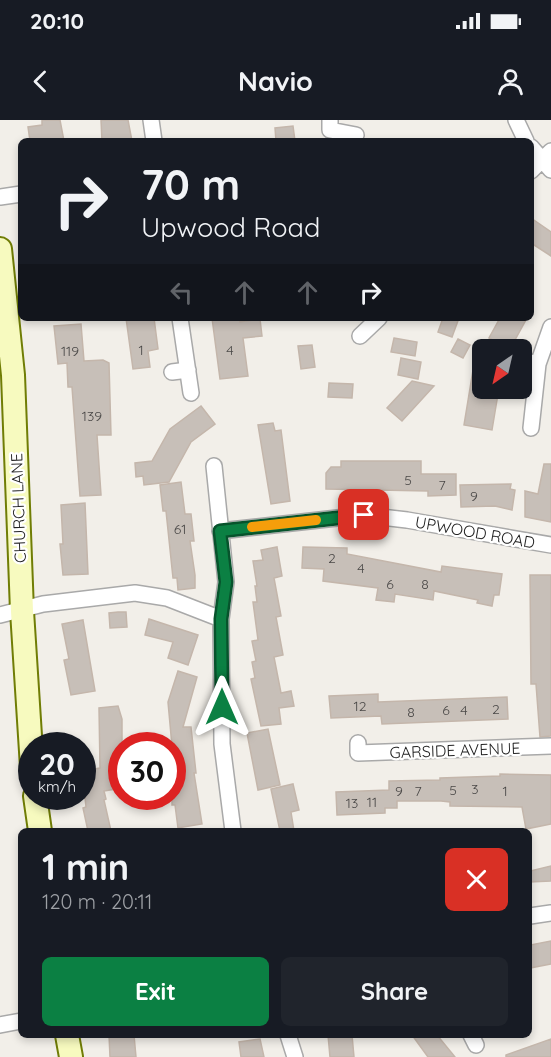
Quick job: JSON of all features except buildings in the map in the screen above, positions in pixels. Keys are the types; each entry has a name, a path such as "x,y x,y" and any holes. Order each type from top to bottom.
{"main road":[{"name":"CHURCH LANE","path":"0,249 13,375 11,613 27,732"},
{"path":"37,810 40,828"},
{"path":"67,1038 70,1057"}],"street":[{"path":"151,120 154,138"},
{"path":"516,120 525,138"},
{"path":"329,130 356,135"},
{"path":"534,151 544,163"},
{"path":"0,197 18,194"},
{"path":"180,321 191,393"},
{"path":"360,336 376,321"},
{"path":"531,428 537,364 551,327"},
{"path":"532,363 537,364"},
{"path":"172,372 188,370"},
{"path":"213,466 226,582 221,619 222,744 233,828"},
{"name":"UPWOOD ROAD","path":"220,531 364,515 407,520 551,545"},
{"path":"11,613 43,604 135,593 166,598 221,619"},
{"name":"GARSIDE AVENUE","path":"358,753 551,746"},
{"path":"532,916 551,913"},
{"path":"0,1025 18,1022"},
{"path":"289,1038 295,1057"}],"slow traffic":[{"path":"252,527 316,520"}],"route":[{"path":"222,707 221,619 226,582 220,531 364,515"}]}
